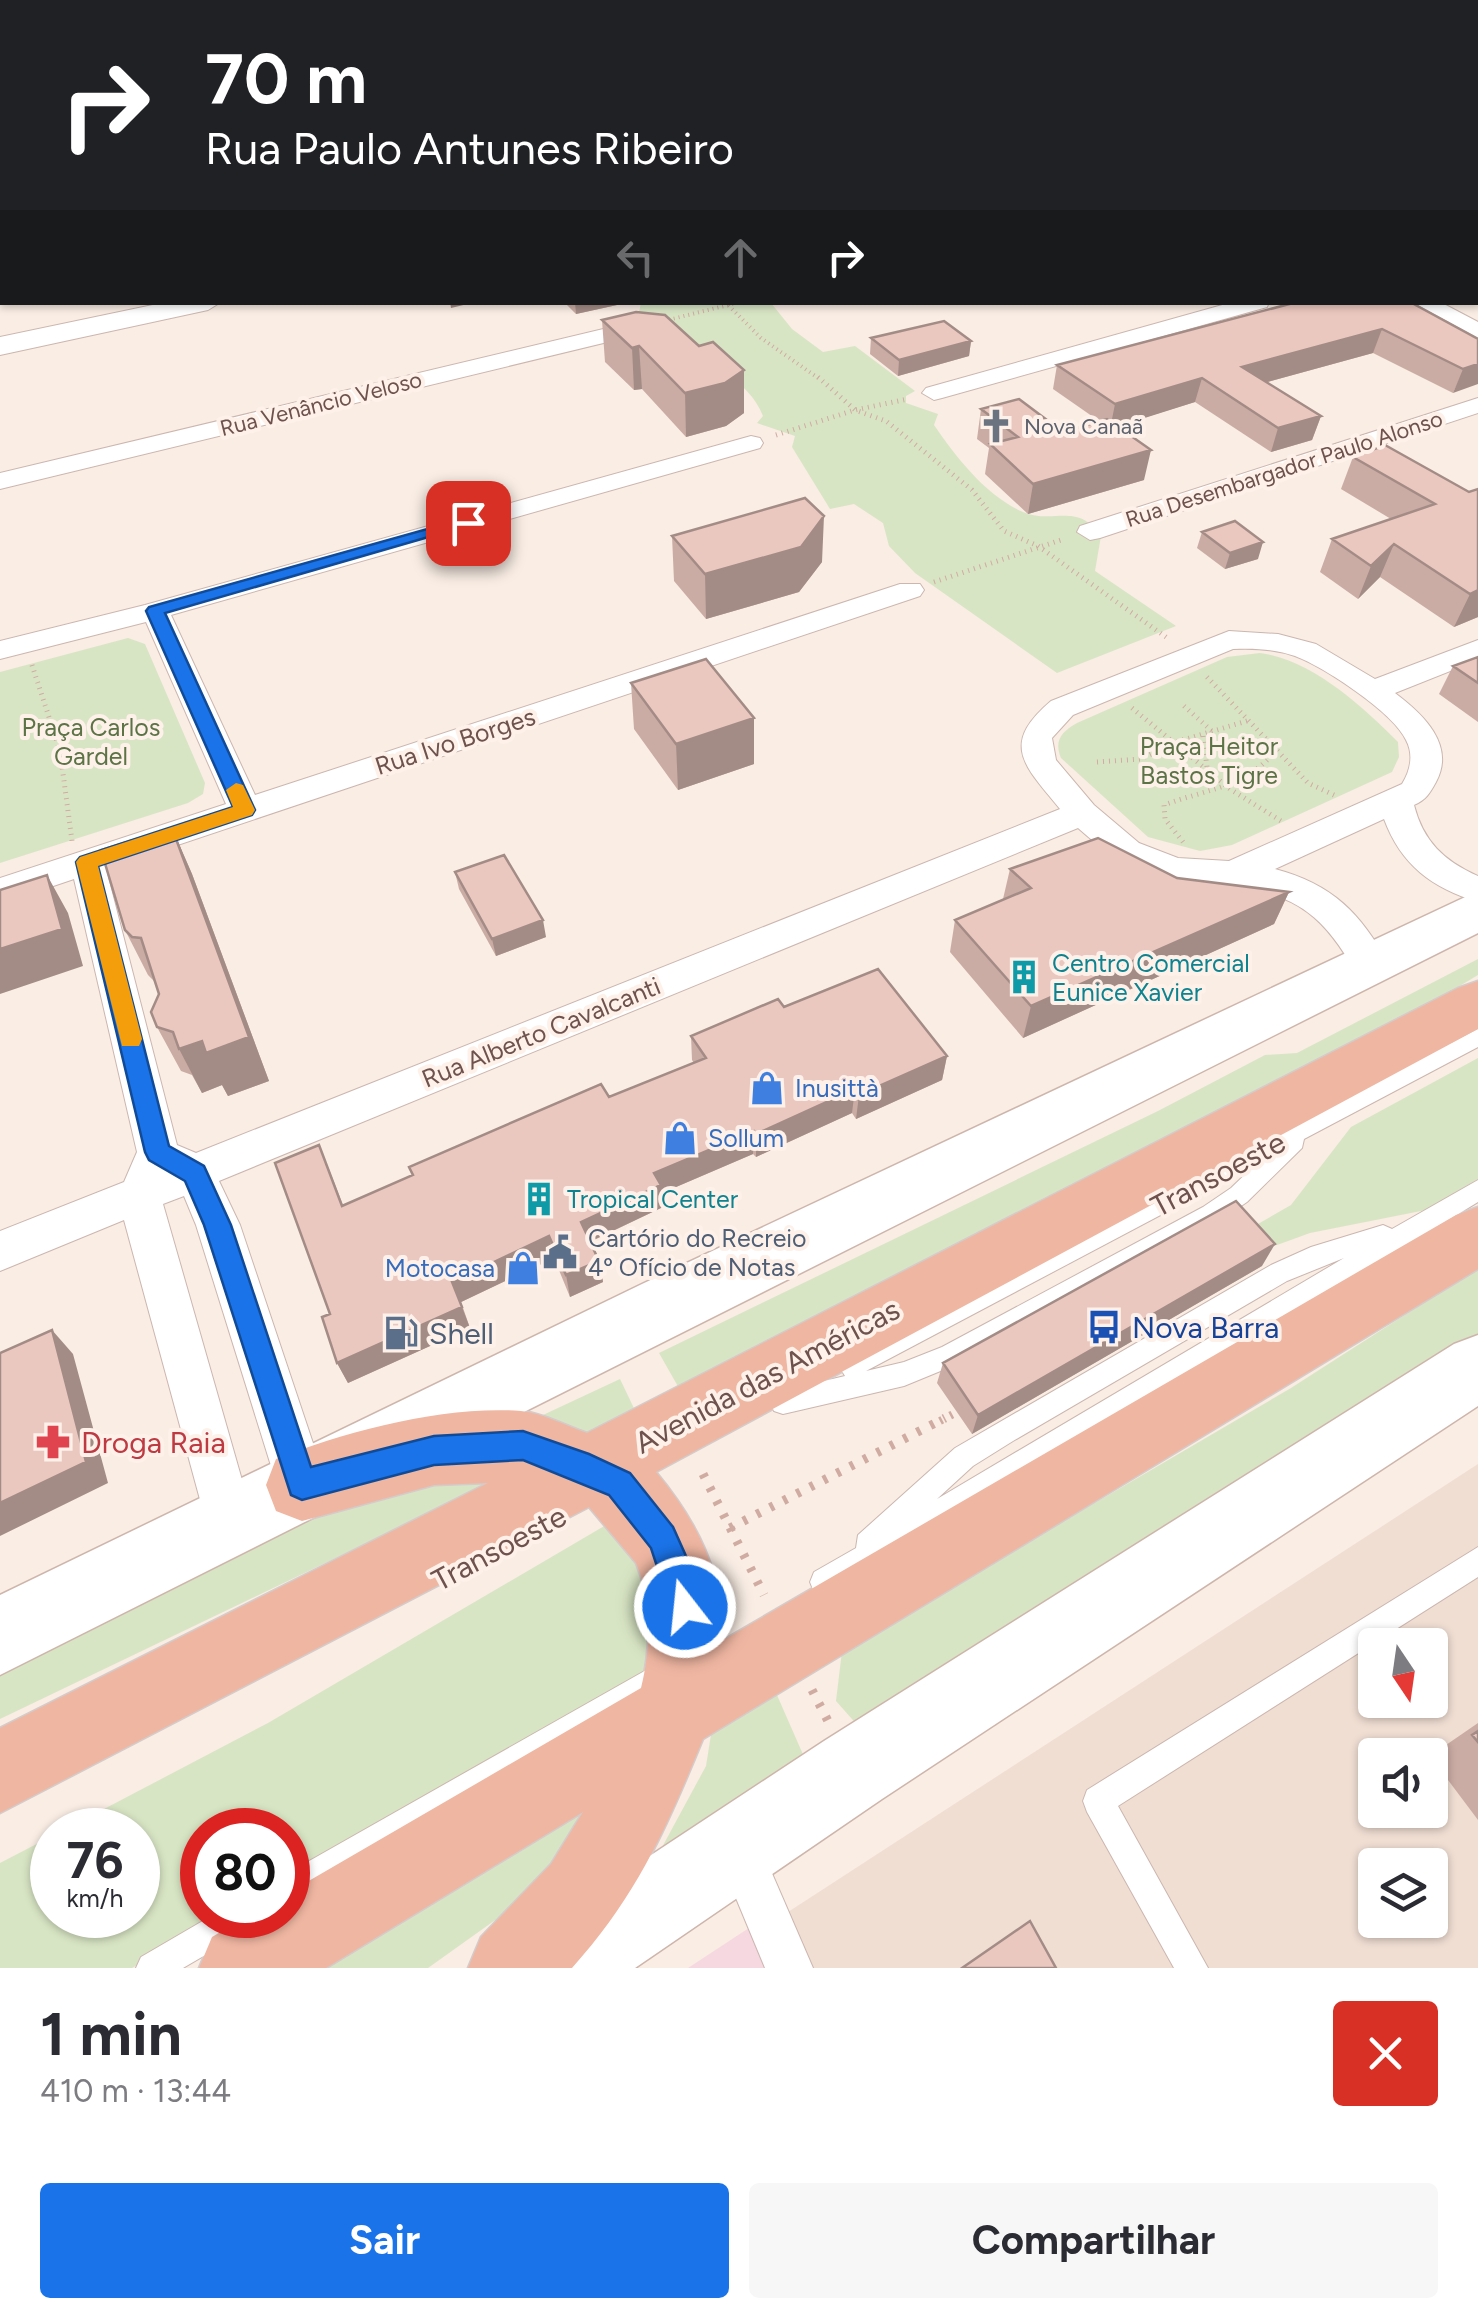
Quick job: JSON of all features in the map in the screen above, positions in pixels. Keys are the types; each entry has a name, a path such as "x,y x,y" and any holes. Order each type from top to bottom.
{"highway":[{"name":"Avenida das Américas","path":"0,1772 592,1488 1478,1003"},
{"path":"243,1968 694,1671 1448,1230"},
{"path":"302,1485 434,1450 523,1446 592,1488 662,1538 678,1574 694,1671 632,1811 581,1894 512,1968"}],"main road":[{"path":"0,1636 1478,910"},
{"path":"558,1968 869,1760 1478,1366"}],"street":[{"path":"0,333 134,305"},
{"path":"0,346 194,305"},
{"path":"934,393 1248,305"},
{"path":"1428,305 1478,331"},
{"name":"Rua Venâncio Veloso","path":"0,481 641,327"},
{"name":"Rua Desembargador Paulo Alonso","path":"1090,532 1478,406"},
{"path":"2,639 155,611 751,443"},
{"name":"Rua Ivo Borges","path":"0,891 910,590"},
{"path":"155,611 245,810"},
{"path":"1233,874 1414,792 1422,781 1427,758 1425,746 1410,720 1333,662 1281,643 1229,640 1050,715 1036,738 1040,762 1082,813 1127,852 1175,870 1233,874 1301,888 1324,903 1358,938 1370,965"},
{"path":"1372,691 1478,649"},
{"path":"1383,808 1424,860 1460,884 1478,889"},
{"name":"Rua Alberto Cavalcanti","path":"0,1251 139,1196 176,1163 1082,813"},
{"path":"87,862 176,1163 218,1225 302,1485"},
{"path":"139,1196 229,1522"},
{"path":"738,1850 789,1968"}],"lane":[{"name":"Transoeste","path":"1310,1126 1239,1195 1211,1214 950,1356 904,1374 775,1406 1478,1037"},
{"path":"803,1594 1448,1230 1478,1190"},
{"path":"834,1576 964,1457 1279,1273 1312,1258 1448,1230"},
{"path":"592,1488 690,1449"},
{"path":"1192,1968 1098,1800 1478,1561"},
{"path":"310,1878 694,1671"},
{"path":"152,1968 204,1938"}],"path":[{"path":"641,327 723,305"},
{"path":"728,305 760,338 810,371 856,410 886,421 972,490 1004,531 1038,546 1189,654 1247,721 1308,782 1383,808"},
{"path":"751,443 856,410 934,393"},
{"path":"910,590 1090,532"},
{"path":"2,639 31,663 49,708 72,797 72,842 87,862"},
{"path":"1108,688 1230,790 1313,838"},
{"path":"1184,706 1214,732"},
{"path":"1097,762 1141,760 1176,742 1247,721"},
{"path":"1203,736 1208,768"},
{"path":"1188,849 1166,819 1164,806 1202,792 1230,790 1262,770 1276,750"},
{"path":"730,1528 957,1412"},
{"path":"703,1474 764,1595"},
{"path":"810,1684 832,1728"}],"shaded area":[{"path":"1478,1464 1478,1968 808,1968 785,1914"},
{"path":"752,1926 771,1968 688,1968"}],"green space":[{"path":"641,305 773,305 792,329 823,352 855,346 915,391 906,396 906,403 938,414 934,425 973,474 997,496 1023,512 1074,516 1092,525 1101,536 1095,571 1176,626 1057,673 915,573 889,546 883,523 854,504 830,509 792,447 795,436 757,423 763,416 747,391 722,369 668,334 676,324 665,316 639,312"},
{"name":"Praça Carlos Gardel","path":"128,638 145,644 205,783 203,794 188,803 0,863 0,672"},
{"name":"Praça Heitor Bastos Tigre","path":"1260,653 1279,657 1317,675 1369,714 1398,742 1399,757 1392,772 1232,845 1200,851 1148,837 1061,758 1060,738 1077,723 1227,657"},
{"path":"1478,959 1478,975 1257,1108 688,1404 659,1353 1158,1111 1265,1055 1297,1053"},
{"path":"1478,1058 1478,1179 1426,1210 1310,1233 1277,1245 1258,1224 1291,1205 1351,1127"},
{"path":"1478,1268 1478,1342 860,1728 836,1701 842,1651 1291,1388"},
{"path":"620,1379 642,1425 596,1448 513,1429"},
{"path":"532,1464 0,1719 0,1672 365,1490"},
{"path":"606,1525 641,1564 659,1666 310,1866 310,1808 180,1808 180,1938 184,1938 132,1968 0,1968 0,1863 30,1847 30,1938 160,1938 160,1808 106,1808 268,1723"},
{"path":"773,1686 805,1759 660,1851 706,1766 713,1722"},
{"path":"622,1780 519,1903 428,1968 314,1968"}],"building":[{"path":"1286,305 1416,305 1478,339 1478,364 1463,369 1382,329 1242,367 1321,416 1278,428 1202,378 1115,404 1057,365"},
{"path":"636,312 665,315 699,346 713,342 744,370 725,383 685,393 639,346 632,348 602,320"},
{"path":"944,321 971,341 899,360 871,338"},
{"path":"1019,399 1063,432 1107,419 1151,450 1033,484 990,444 1018,437 981,409"},
{"path":"1385,445 1469,492 1478,489 1478,590 1470,594 1394,544 1371,566 1332,539 1435,504 1353,457"},
{"path":"805,498 824,516 801,547 705,574 672,536"},
{"path":"1235,521 1263,542 1230,553 1202,532"},
{"path":"1478,657 1478,683 1453,666"},
{"path":"706,659 754,718 676,744 631,683"},
{"path":"172,828 249,1037 206,1053 202,1041 179,1049 173,1032 157,1027 151,1012 159,994 141,938 132,937 125,930 101,850"},
{"path":"1098,838 1177,878 1289,892 1031,1006 955,920 1031,888 1010,869"},
{"path":"504,855 543,920 492,939 455,872"},
{"path":"47,875 62,929 0,949 0,890"},
{"path":"878,969 947,1056 859,1095 855,1089 756,1134 754,1131 654,1173 661,1185 581,1222 599,1261 566,1275 549,1236 452,1282 462,1307 337,1363 322,1317 330,1314 275,1163 319,1145 342,1206 413,1175 409,1167 601,1084 609,1097 706,1058 691,1036 778,999 784,1007"},
{"name":"Nova Barra","path":"1236,1201 1275,1244 978,1415 943,1363"},
{"name":"Droga Raia","path":"52,1330 86,1462 0,1503 0,1353"},
{"path":"1030,1921 1056,1968 962,1968"}],"slow traffic":[{"path":"130,1039 87,862 245,810 236,790"}],"place":[{"name":"Nova Canaã","path":"996,426"},
{"name":"Centro Comercial Eunice Xavier","path":"1024,977"},
{"name":"Inusittà","path":"767,1088"},
{"name":"Sollum","path":"680,1138"},
{"name":"Tropical Center","path":"539,1199"},
{"name":"Cartório do Recreio 4º Ofício de Notas","path":"560,1252"},
{"name":"Motocasa","path":"523,1268"},
{"name":"Nova Barra","path":"1104,1327"},
{"name":"Shell","path":"401,1333"},
{"name":"Droga Raia","path":"53,1442"}],"route":[{"path":"468,523 155,611 245,810 87,862 158,1152 195,1174 218,1225 302,1485 434,1450 523,1446 589,1468 620,1484 662,1538 678,1574 685,1607"}]}
